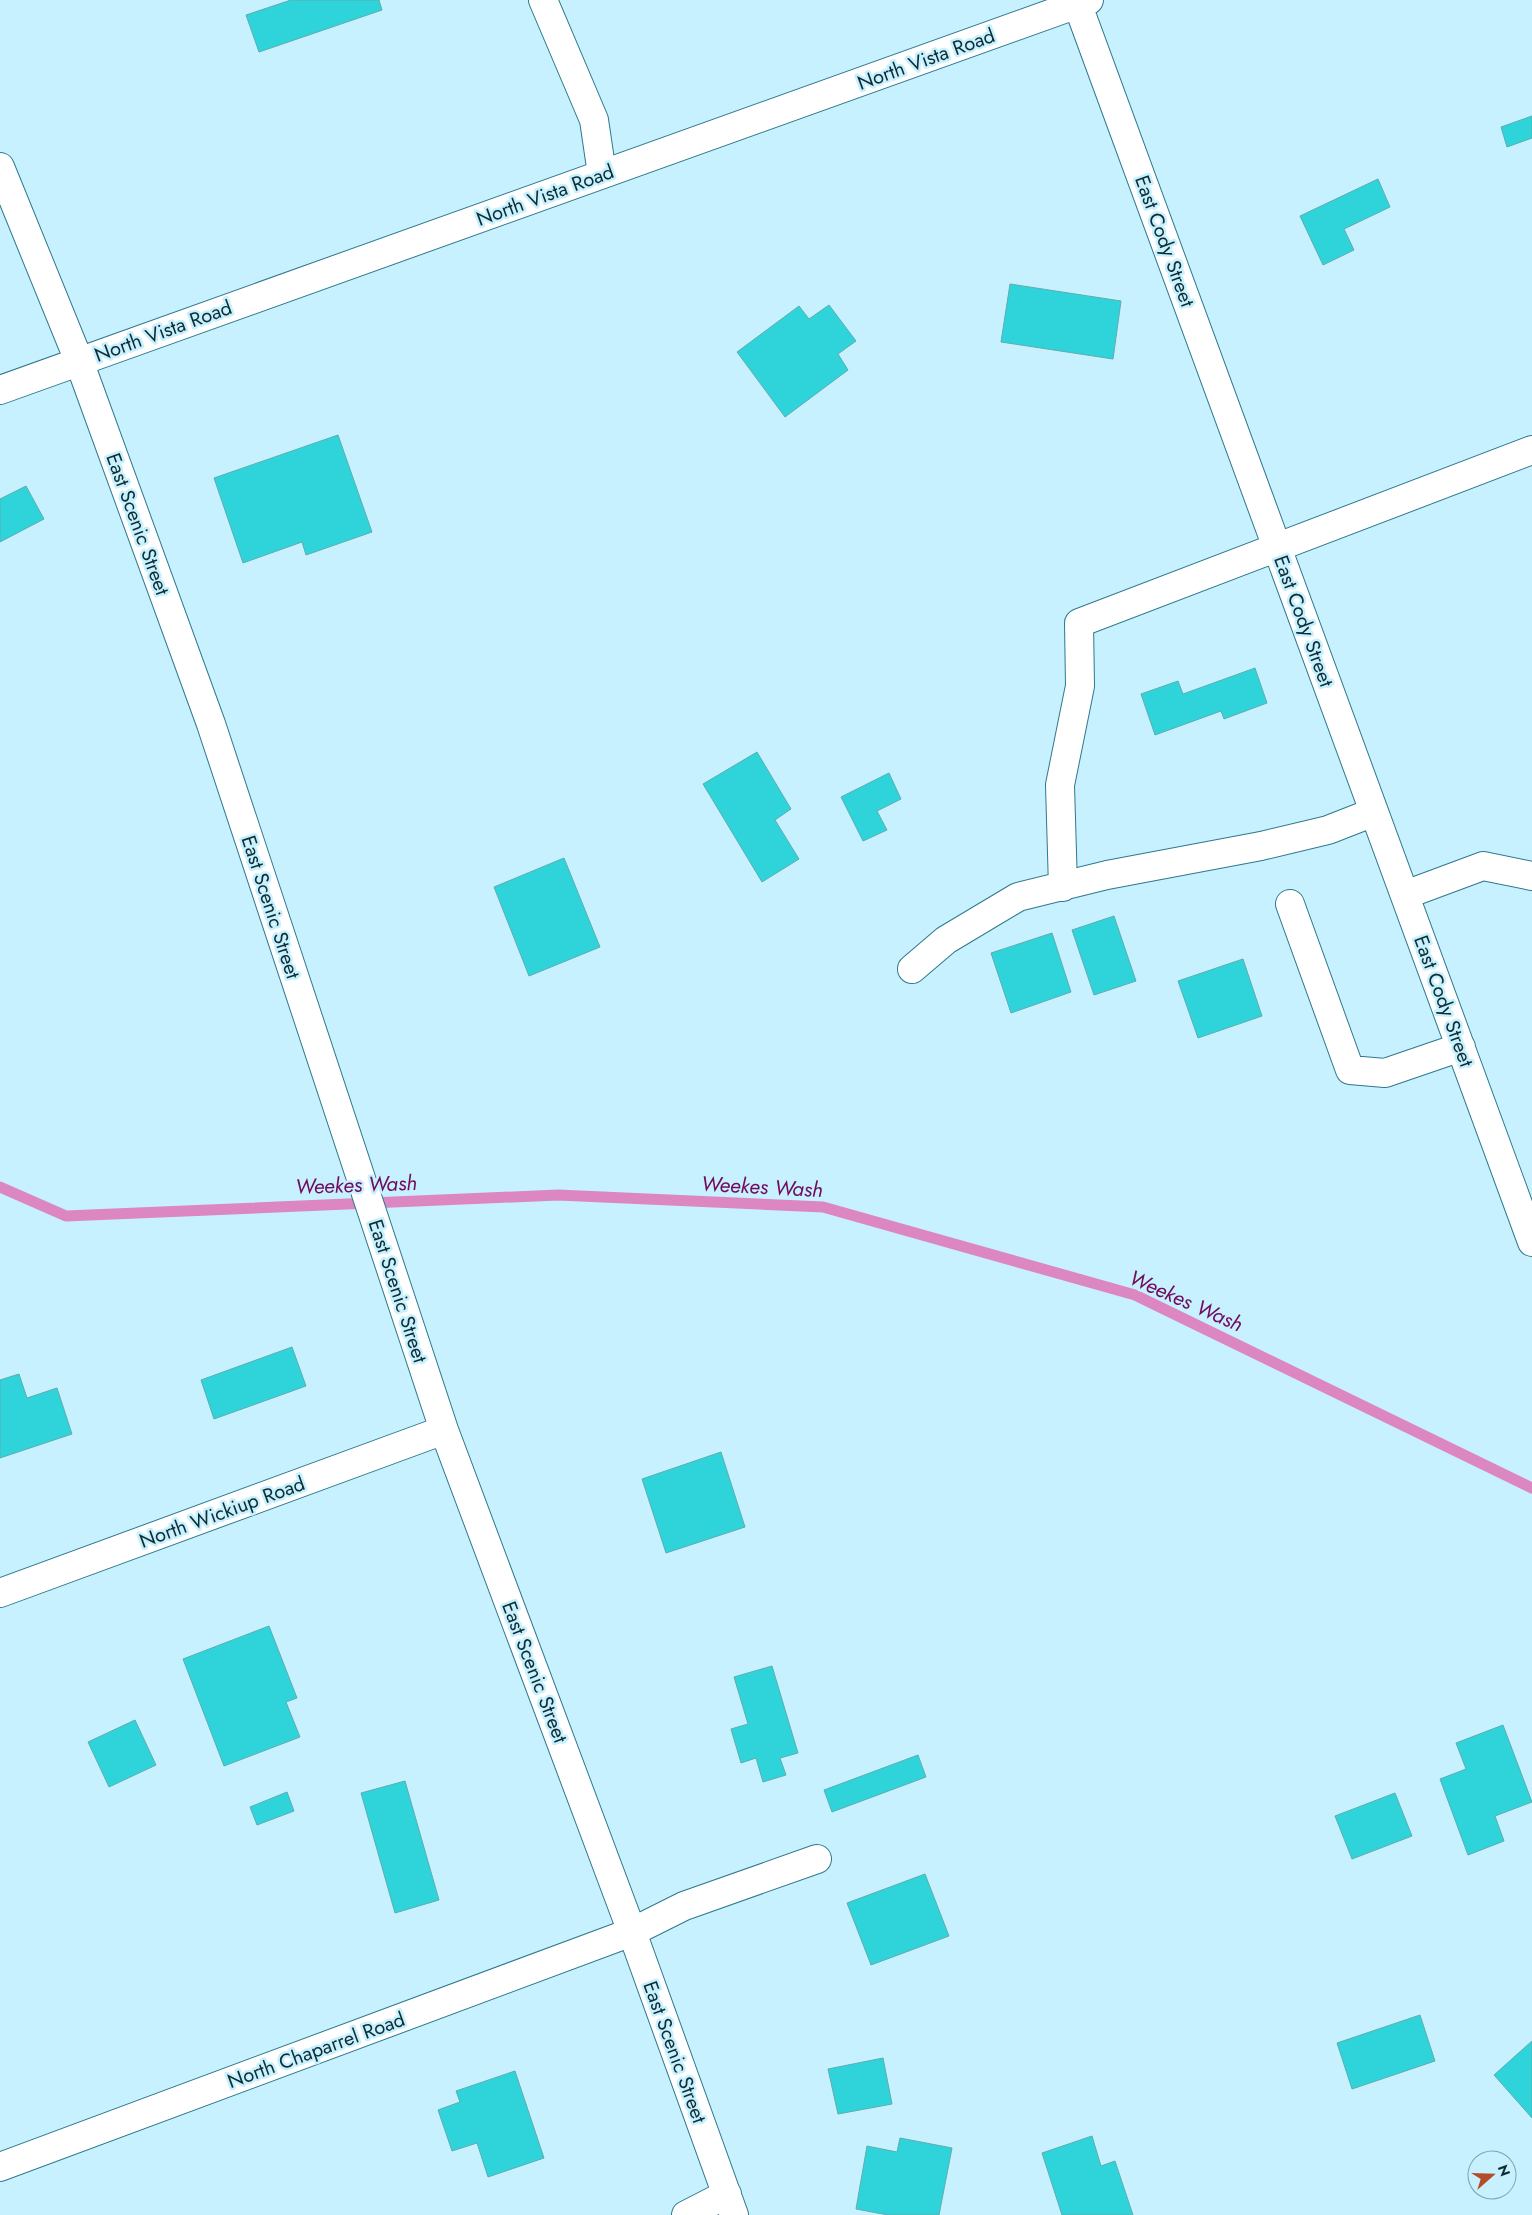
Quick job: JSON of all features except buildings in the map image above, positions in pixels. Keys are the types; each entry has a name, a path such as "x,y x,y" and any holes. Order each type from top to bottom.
{"street":[{"path":"543,0 594,120 602,174"},
{"name":"North Vista Road","path":"0,390 1081,1"},
{"name":"East Cody Street","path":"1081,1 1278,548 1532,1242"},
{"name":"East Scenic Street","path":"0,167 78,361 211,724 444,1430 632,1932 731,2205"},
{"path":"1063,886 1060,785 1080,686 1079,624 1532,450"},
{"path":"912,970 946,940 1018,897 1107,875 1261,846 1328,830 1374,812"},
{"path":"1405,895 1483,866 1532,876"},
{"path":"1290,904 1350,1070 1385,1073 1461,1047"},
{"name":"North Wickiup Road","path":"0,1593 444,1430"},
{"name":"North Chaparrel Road","path":"0,2168 632,1932 684,1906 817,1859"},
{"path":"686,2215 731,2205"}],"waterway":[{"name":"Weekes Wash","path":"0,1187 66,1216 558,1195 823,1207 1135,1295 1532,1488"}]}
